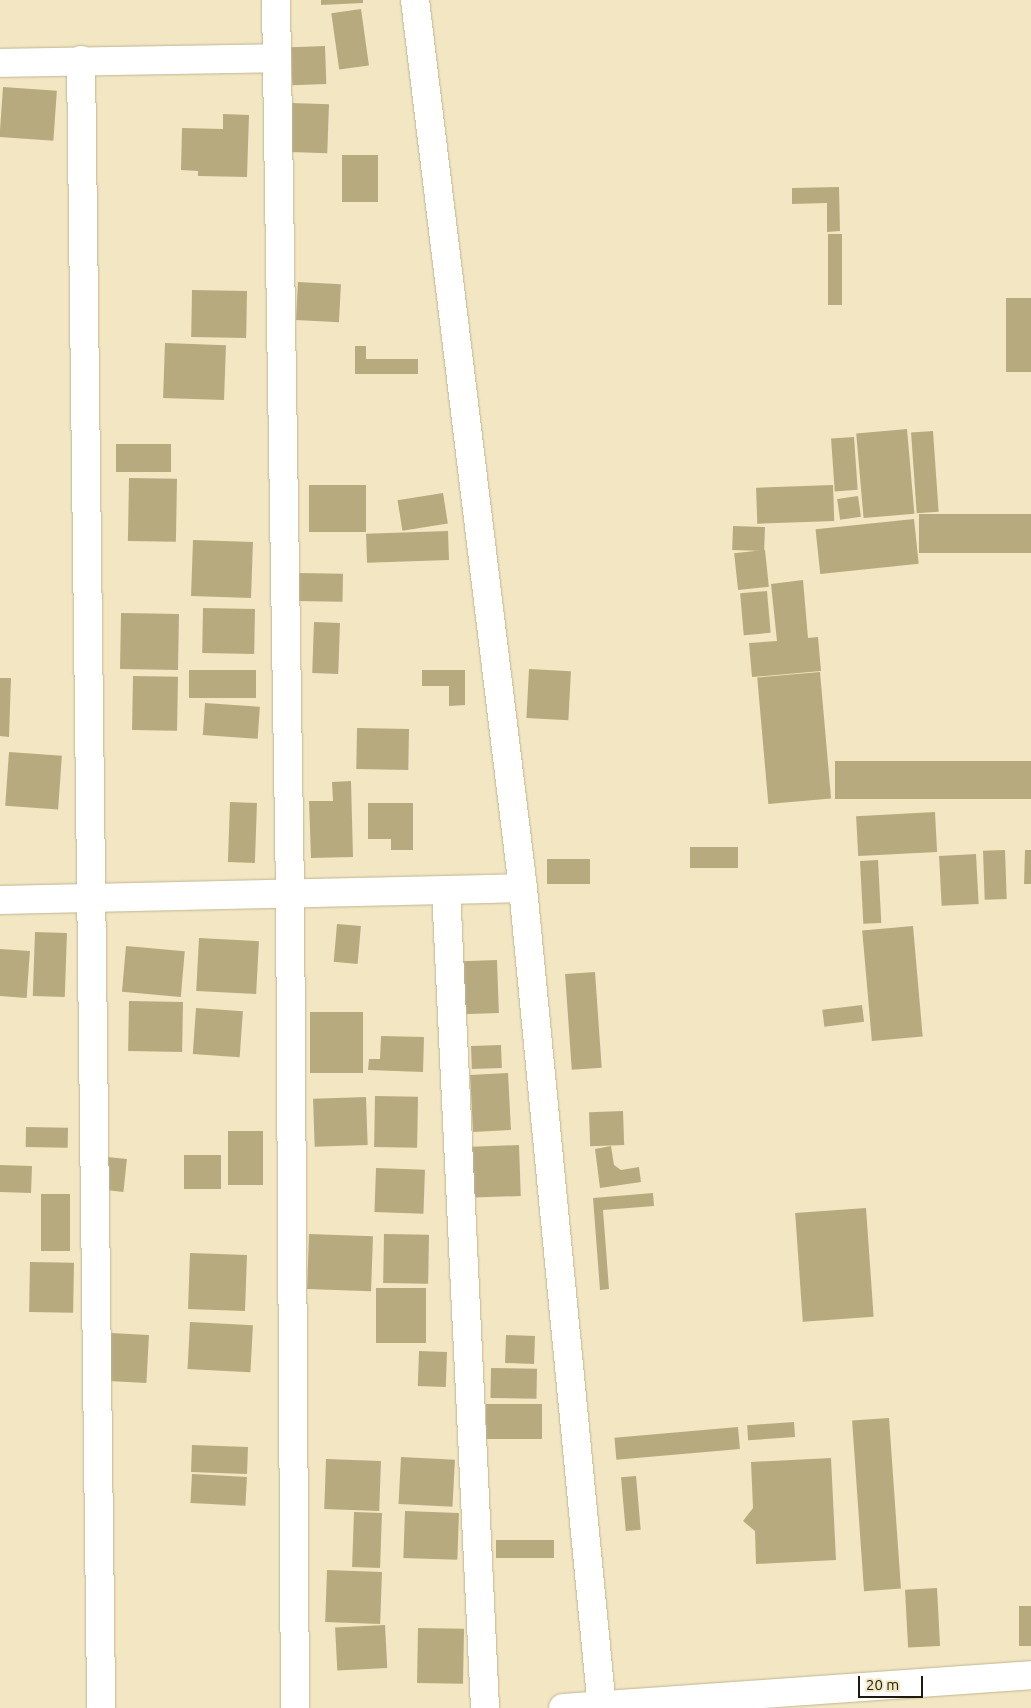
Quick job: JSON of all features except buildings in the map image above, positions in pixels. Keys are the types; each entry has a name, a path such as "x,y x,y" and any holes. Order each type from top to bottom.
{"street":[{"path":"276,0 290,892 295,1708"},
{"path":"415,0 523,888 602,1707"},
{"path":"0,63 81,60 277,58"},
{"path":"81,60 101,1708"},
{"path":"0,900 523,888"},
{"path":"446,890 485,1708"},
{"path":"563,1708 602,1707 1031,1675"}]}
